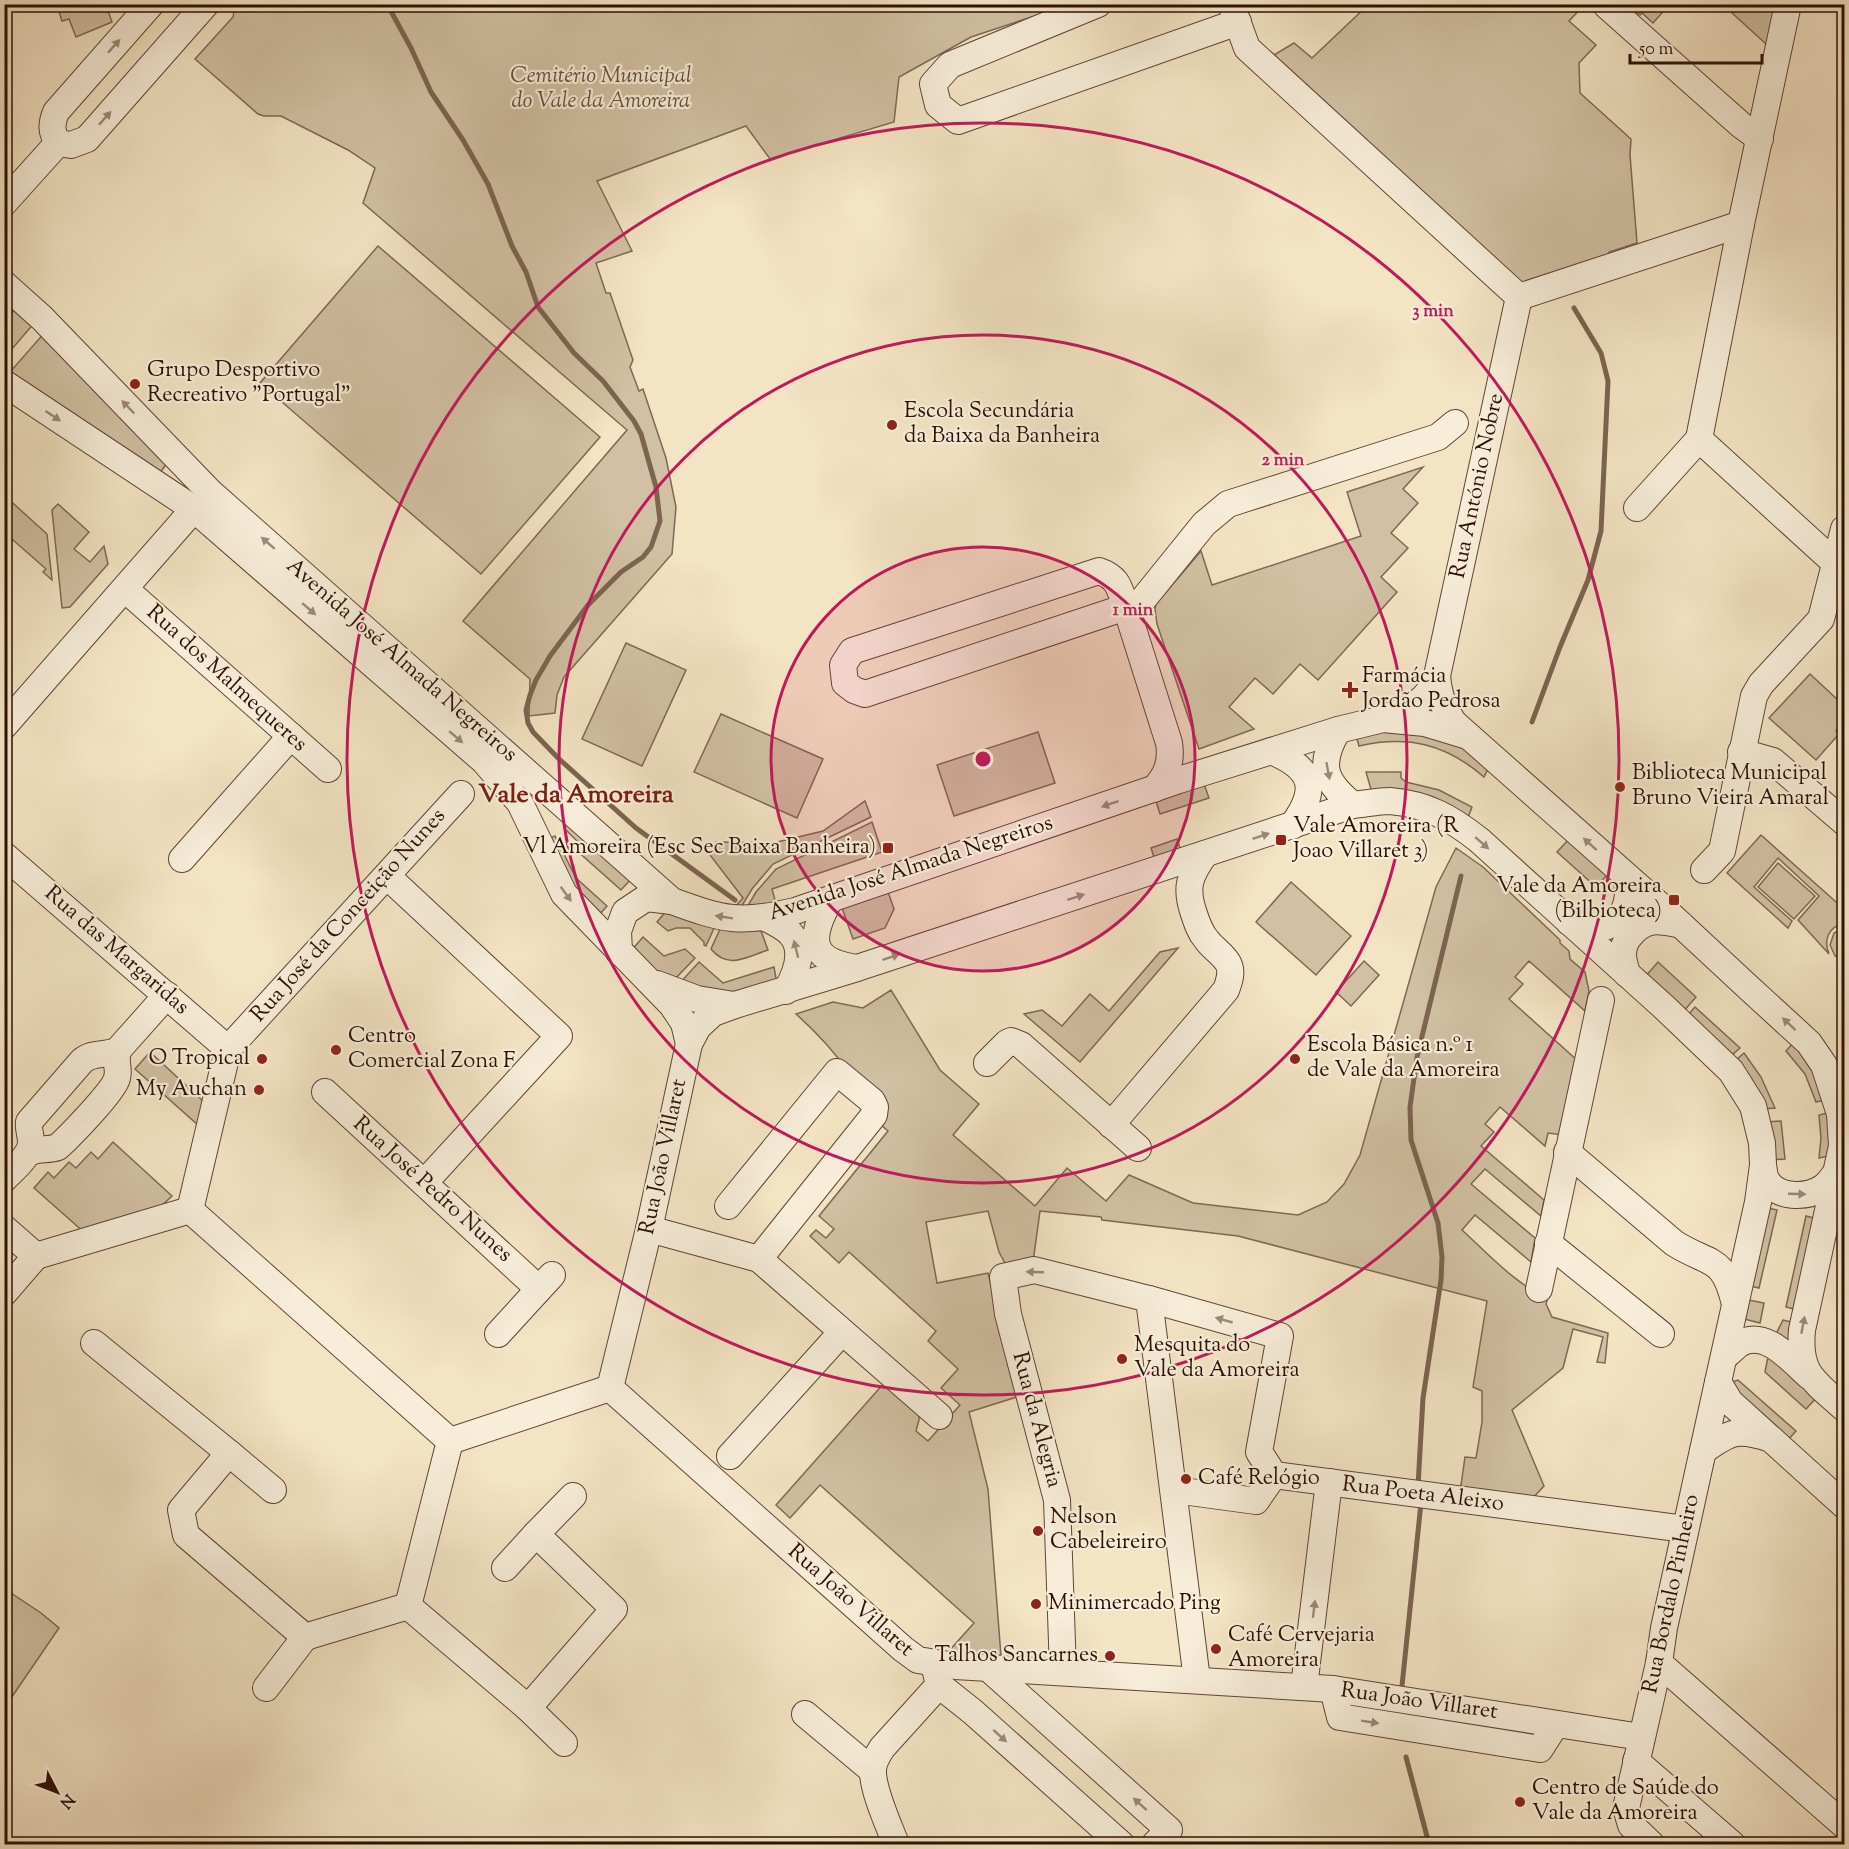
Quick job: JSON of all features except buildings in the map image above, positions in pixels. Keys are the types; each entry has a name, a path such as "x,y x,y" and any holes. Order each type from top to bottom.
{"street":[{"path":"151,4 56,112 52,128 58,143 71,145 87,139 206,4"},
{"path":"1098,4 950,65 933,84 938,105 958,121 1234,13 1247,48 1519,297 1741,224"},
{"path":"1637,508 1699,439 1741,224 1788,4"},
{"path":"1606,5 1741,125 1760,139"},
{"path":"4,203 58,143"},
{"name":"Avenida José Almada Negreiros","path":"4,284 42,318 210,492 672,901 712,915 726,919 766,918 829,901 1217,768 1338,730 1383,719 1425,723 1468,736"},
{"name":"Rua António Nobre","path":"1437,676 1519,297"},
{"name":"Avenida José Almada Negreiros","path":"4,383 194,509 484,761 520,803 564,894 672,1005 684,1023 689,1044"},
{"path":"1154,789 1166,773 1171,754 1169,743 1126,607 1117,582 1109,575 1099,571 852,651 843,665 845,683 865,694 1126,607 1141,602 1204,524 1228,504 1438,437 1455,423"},
{"path":"1699,439 1835,563"},
{"path":"4,726 194,509"},
{"path":"1704,870 1722,851 1754,696 1761,684 1821,619 1845,529"},
{"name":"Rua dos Malmequeres","path":"125,589 328,769"},
{"path":"1383,719 1412,708 1424,700 1432,690 1437,676"},
{"path":"1437,676 1444,709 1454,723 1681,925 1809,1043 1845,1070"},
{"path":"1338,730 1328,748 1327,772 1336,792 1353,805"},
{"path":"182,860 291,736"},
{"path":"1169,743 1191,766 1217,768"},
{"path":"1272,752 1298,765 1306,775 1309,784 1304,810 1292,826"},
{"path":"1742,752 1773,761 1845,822"},
{"name":"Rua José da Conceição Nunes","path":"190,1210 228,1048 461,794"},
{"path":"689,1044 698,1027 713,1014 735,1005 786,991 1353,805 1389,801 1430,808 1459,824 1627,974 1731,1071 1753,1106 1762,1143 1763,1165 1767,1181 1777,1190 1792,1195 1810,1194 1825,1187 1841,1149"},
{"path":"1111,1125 1228,985 1231,973 1228,963 1200,931 1189,900 1189,883 1193,872 1205,854"},
{"name":"Rua das Margaridas","path":"4,855 228,1048"},
{"path":"1145,874 1176,884 1189,900"},
{"path":"387,876 559,1036 424,1183"},
{"path":"1569,922 1594,930 1609,926 1624,911 1629,890 1626,876"},
{"path":"619,952 618,931 626,912 646,898 672,901"},
{"path":"829,901 818,922 815,943 821,954 830,960 840,966 856,968"},
{"path":"766,918 791,934 796,944 798,964 796,974 786,991"},
{"path":"1627,974 1623,954 1626,942 1636,929 1653,921 1681,925"},
{"path":"648,980 673,992 697,999 735,1005"},
{"path":"28,1153 31,1144 28,1129 30,1122 74,1070 88,1056 95,1053 110,1054 118,1050 166,995"},
{"path":"1539,1288 1601,1000"},
{"path":"987,1063 1003,1045 1011,1041 1016,1042 1138,1148"},
{"path":"1809,1043 1824,1065 1832,1084 1840,1114 1841,1149 1802,1330 1800,1350 1803,1364 1811,1378"},
{"name":"Rua João Villaret","path":"689,1044 649,1229 610,1389 903,1649 937,1675 981,1667 1334,1689 1556,1724 1639,1749"},
{"path":"4,1179 28,1153 36,1148 58,1147 104,1097 117,1081 115,1059 118,1050"},
{"path":"728,1206 837,1072 872,1101 875,1107 874,1115 759,1259"},
{"name":"Rua José Pedro Nunes","path":"325,1092 424,1183 546,1282 498,1334"},
{"path":"1567,1152 1674,1243 1717,1265 1725,1274 1735,1305"},
{"name":"Rua Bordalo Pinheiro","path":"1651,1845 1635,1830 1627,1817 1626,1808 1754,1219 1763,1165"},
{"path":"4,1293 36,1256 190,1210 450,1441"},
{"path":"1704,1257 1725,1251 1736,1244 1754,1219"},
{"path":"4,1228 36,1256"},
{"path":"649,1229 759,1259 939,1416"},
{"path":"1548,1243 1661,1334"},
{"name":"Rua da Alegria","path":"1053,1671 1057,1500 1008,1314 1003,1277 1034,1270 1149,1299"},
{"path":"1174,1490 1256,1501 1274,1475 1259,1452 1280,1336 1149,1299 1197,1680"},
{"path":"730,1456 842,1332"},
{"path":"1724,1357 1741,1343 1752,1340 1765,1341 1780,1350 1845,1408"},
{"path":"94,1343 273,1490"},
{"path":"1718,1382 1730,1402 1845,1505"},
{"path":"450,1441 610,1389"},
{"path":"1703,1451 1720,1438 1737,1432 1750,1432 1771,1439"},
{"path":"408,1606 450,1441"},
{"path":"229,1453 181,1510 186,1534 305,1637"},
{"name":"Rua Poeta Aleixo","path":"1274,1475 1685,1529"},
{"path":"1304,1688 1329,1482"},
{"path":"504,1568 573,1496"},
{"path":"528,1708 614,1609 536,1534"},
{"path":"266,1688 305,1637 408,1606"},
{"path":"408,1606 528,1708 564,1743"},
{"path":"1659,1663 1843,1820"},
{"path":"973,1712 981,1667 1030,1706 1169,1830 1155,1845"},
{"path":"1030,1706 1027,1696 1028,1688 1036,1674 1053,1671"},
{"path":"896,1845 876,1789 873,1771 875,1760 937,1675 973,1712 1121,1845"},
{"path":"805,1714 873,1771"},
{"path":"1639,1749 1731,1845"}],"green space":[{"path":"57,5 106,5 112,22 76,37 69,19 62,21"},
{"name":"Cemitério Municipal do Vale da Amoreira","path":"235,5 1068,5 971,37 899,77 894,122 770,159 746,126 597,181 632,251 596,263 606,293 610,293 633,360 630,367 639,391 643,389 666,458 676,507 672,554 564,677 557,695 555,713 529,716 530,679 463,621 627,430 363,203 375,168 348,150 281,116 258,114 195,59 233,17"},
{"path":"1368,5 1584,5 1569,21 1596,45 1579,63 1580,93 1631,139 1630,155 1637,243 1609,252 1609,258 1529,283 1519,282 1269,58 1294,43 1312,58"},
{"path":"1635,5 1669,5 1653,23 1632,8"},
{"path":"1735,5 1779,5 1772,37 1766,44 1732,13 1737,7"},
{"path":"378,246 600,437 481,574 260,383"},
{"path":"15,309 36,321 5,357 5,321"},
{"path":"46,331 167,463 160,473 10,372"},
{"path":"1423,467 1403,489 1418,503 1391,533 1408,548 1381,577 1397,592 1318,680 1300,664 1273,694 1255,678 1229,707 1254,729 1199,749 1157,624 1156,604 1201,551 1212,585 1361,536 1347,492"},
{"path":"5,496 47,534 52,580 43,572 46,569 5,533"},
{"path":"58,504 89,532 74,549 90,562 104,546 108,564 70,607 62,608 52,510"},
{"path":"626,643 686,670 642,766 582,739"},
{"path":"1810,674 1839,701 1844,696 1844,722 1836,731 1839,734 1816,760 1769,718"},
{"path":"721,714 823,759 797,818 694,772"},
{"path":"1390,728 1459,743 1490,765 1484,777 1455,757 1426,745 1394,742 1359,746 1356,735"},
{"path":"1038,732 1055,783 954,816 937,765"},
{"path":"1366,772 1401,772 1401,778 1406,782 1439,790 1472,807 1467,820 1372,793"},
{"path":"1204,784 1209,798 1160,814 1156,801"},
{"path":"865,801 871,817 773,864 752,889 740,909 733,909 743,898 710,855 716,842 773,843 823,831"},
{"path":"570,821 633,877 621,890 574,848 578,842 564,828"},
{"path":"872,822 882,852 772,889 776,904 746,909 756,892 776,869"},
{"path":"1761,835 1844,909 1844,924 1834,928 1827,939 1829,954 1798,920 1819,896 1778,858 1754,887 1792,921 1788,928 1727,873"},
{"path":"555,836 576,878 607,906 598,916 571,884 548,839"},
{"path":"1571,837 1610,872 1596,887 1557,852"},
{"path":"1177,839 1181,851 1155,860 1151,848"},
{"path":"1456,848 1483,867 1560,940 1560,943 1569,951 1570,959 1585,972 1589,991 1585,1011 1529,961 1515,977 1523,984 1509,999 1578,1061 1563,1135 1548,1133 1545,1146 1500,1107 1485,1124 1494,1132 1481,1146 1544,1200 1541,1216 1485,1169 1471,1184 1535,1238 1531,1262 1475,1215 1462,1230 1514,1278 1537,1293 1548,1297 1546,1304 1552,1317 1608,1333 1605,1363 1597,1362 1603,1337 1573,1329 1563,1368 1512,1410 1544,1486 1530,1501 1460,1492 1465,1457 1476,1458 1482,1422 1482,1391 1473,1387 1487,1301 1238,1236 1040,1211 1033,1262 1007,1267 999,1252 988,1211 926,1222 937,1283 988,1273 1020,1396 969,1412 988,1489 1001,1656 949,1651 974,1623 820,1485 790,1518 776,1505 885,1382 919,1414 916,1431 928,1441 960,1405 941,1388 958,1369 928,1341 936,1331 849,1252 839,1263 810,1236 816,1230 826,1238 834,1229 819,1216 888,1131 871,1111 854,1080 837,1057 796,1014 833,1002 863,1008 891,990 940,1070 979,1104 953,1135 1035,1206 1067,1168 1106,1201 1129,1175 1193,1203 1298,1215 1327,1202 1344,1184 1360,1155 1436,887"},
{"path":"1778,863 1815,896 1794,919 1758,887"},
{"path":"1291,882 1351,936 1316,975 1256,922"},
{"path":"887,889 894,909 885,928 853,939 841,905"},
{"path":"669,908 715,926 706,946 690,928 676,928 668,931 657,922"},
{"path":"721,927 761,931 768,950 738,960 724,959 711,949"},
{"path":"1844,928 1844,959 1835,956 1830,945 1834,933"},
{"path":"643,937 664,956 685,949 695,958 673,981 656,972 631,951"},
{"path":"1178,948 1080,1062 1024,1014 1042,1010 1062,1026 1090,994 1109,1011 1160,952"},
{"path":"1364,961 1379,975 1351,1006 1336,992"},
{"path":"699,962 723,983 774,967 777,984 732,993 679,984"},
{"path":"1658,962 1696,997 1682,1013 1644,978"},
{"path":"1695,1007 1740,1048 1731,1056 1687,1016"},
{"path":"1796,1040 1829,1099 1816,1102 1805,1074 1786,1051"},
{"path":"150,1052 203,1101 198,1125 135,1069"},
{"path":"1744,1053 1761,1077 1775,1108 1763,1109 1735,1061"},
{"path":"1832,1112 1833,1155 1819,1158 1821,1138 1819,1115"},
{"path":"1781,1121 1785,1159 1771,1160 1767,1122"},
{"path":"113,1142 172,1196 157,1210 86,1234 34,1188 48,1172 54,1178 69,1162 76,1168 91,1152 98,1159"},
{"path":"1764,1207 1777,1210 1759,1288 1746,1285"},
{"path":"1806,1216 1818,1219 1798,1310 1786,1307"},
{"path":"1744,1299 1764,1303 1760,1323 1740,1318"},
{"path":"1783,1320 1795,1323 1790,1347 1775,1336"},
{"path":"1769,1352 1819,1395 1806,1409 1765,1372"},
{"path":"1738,1380 1796,1431 1787,1441 1729,1383"},
{"path":"5,1589 59,1628 5,1707"}],"waterway":[{"path":"387,4 431,92 463,140 488,184 512,246 526,272 538,307 574,353 603,381 634,421 641,434 656,487 660,521 651,547 643,557 621,572 588,605 550,656 530,695 526,710 528,723 533,732 558,758 636,828 735,900"},
{"path":"1532,722 1588,580 1601,531 1608,381 1601,353 1574,308"},
{"path":"1418,1486 1423,1398 1441,1280 1442,1257 1438,1223 1411,1140 1410,1107 1417,1057 1461,876"},
{"path":"1402,1686 1421,1503"},
{"path":"1406,1757 1429,1844"}],"place":[{"name":"Grupo Desportivo Recreativo \"Portugal\"","path":"135,384"},
{"name":"Escola Secundária da Baixa da Banheira","path":"892,425"},
{"name":"Farmácia Jordão Pedrosa","path":"1350,690"},
{"name":"Biblioteca Municipal Bruno Vieira Amaral","path":"1620,787"},
{"name":"Vale Amoreira (R Joao Villaret 3)","path":"1281,840"},
{"name":"Vl Amoreira (Esc Sec Baixa Banheira)","path":"888,848"},
{"name":"Vale da Amoreira (Bilbioteca)","path":"1674,900"},
{"name":"Centro Comercial Zona F","path":"336,1050"},
{"name":"O Tropical","path":"262,1059"},
{"name":"Escola Básica n.º 1 de Vale da Amoreira","path":"1295,1059"},
{"name":"My Auchan","path":"259,1090"},
{"name":"Mesquita do Vale da Amoreira","path":"1122,1359"},
{"name":"Café Relógio","path":"1186,1479"},
{"name":"Nelson Cabeleireiro","path":"1038,1531"},
{"name":"Minimercado Ping","path":"1036,1604"},
{"name":"Café Cervejaria Amoreira","path":"1216,1649"},
{"name":"Talhos Sancarnes","path":"1110,1656"},
{"name":"Centro de Saúde do Vale da Amoreira","path":"1520,1802"}],"district":[{"name":"Vale da Amoreira","path":"576,795"}]}
